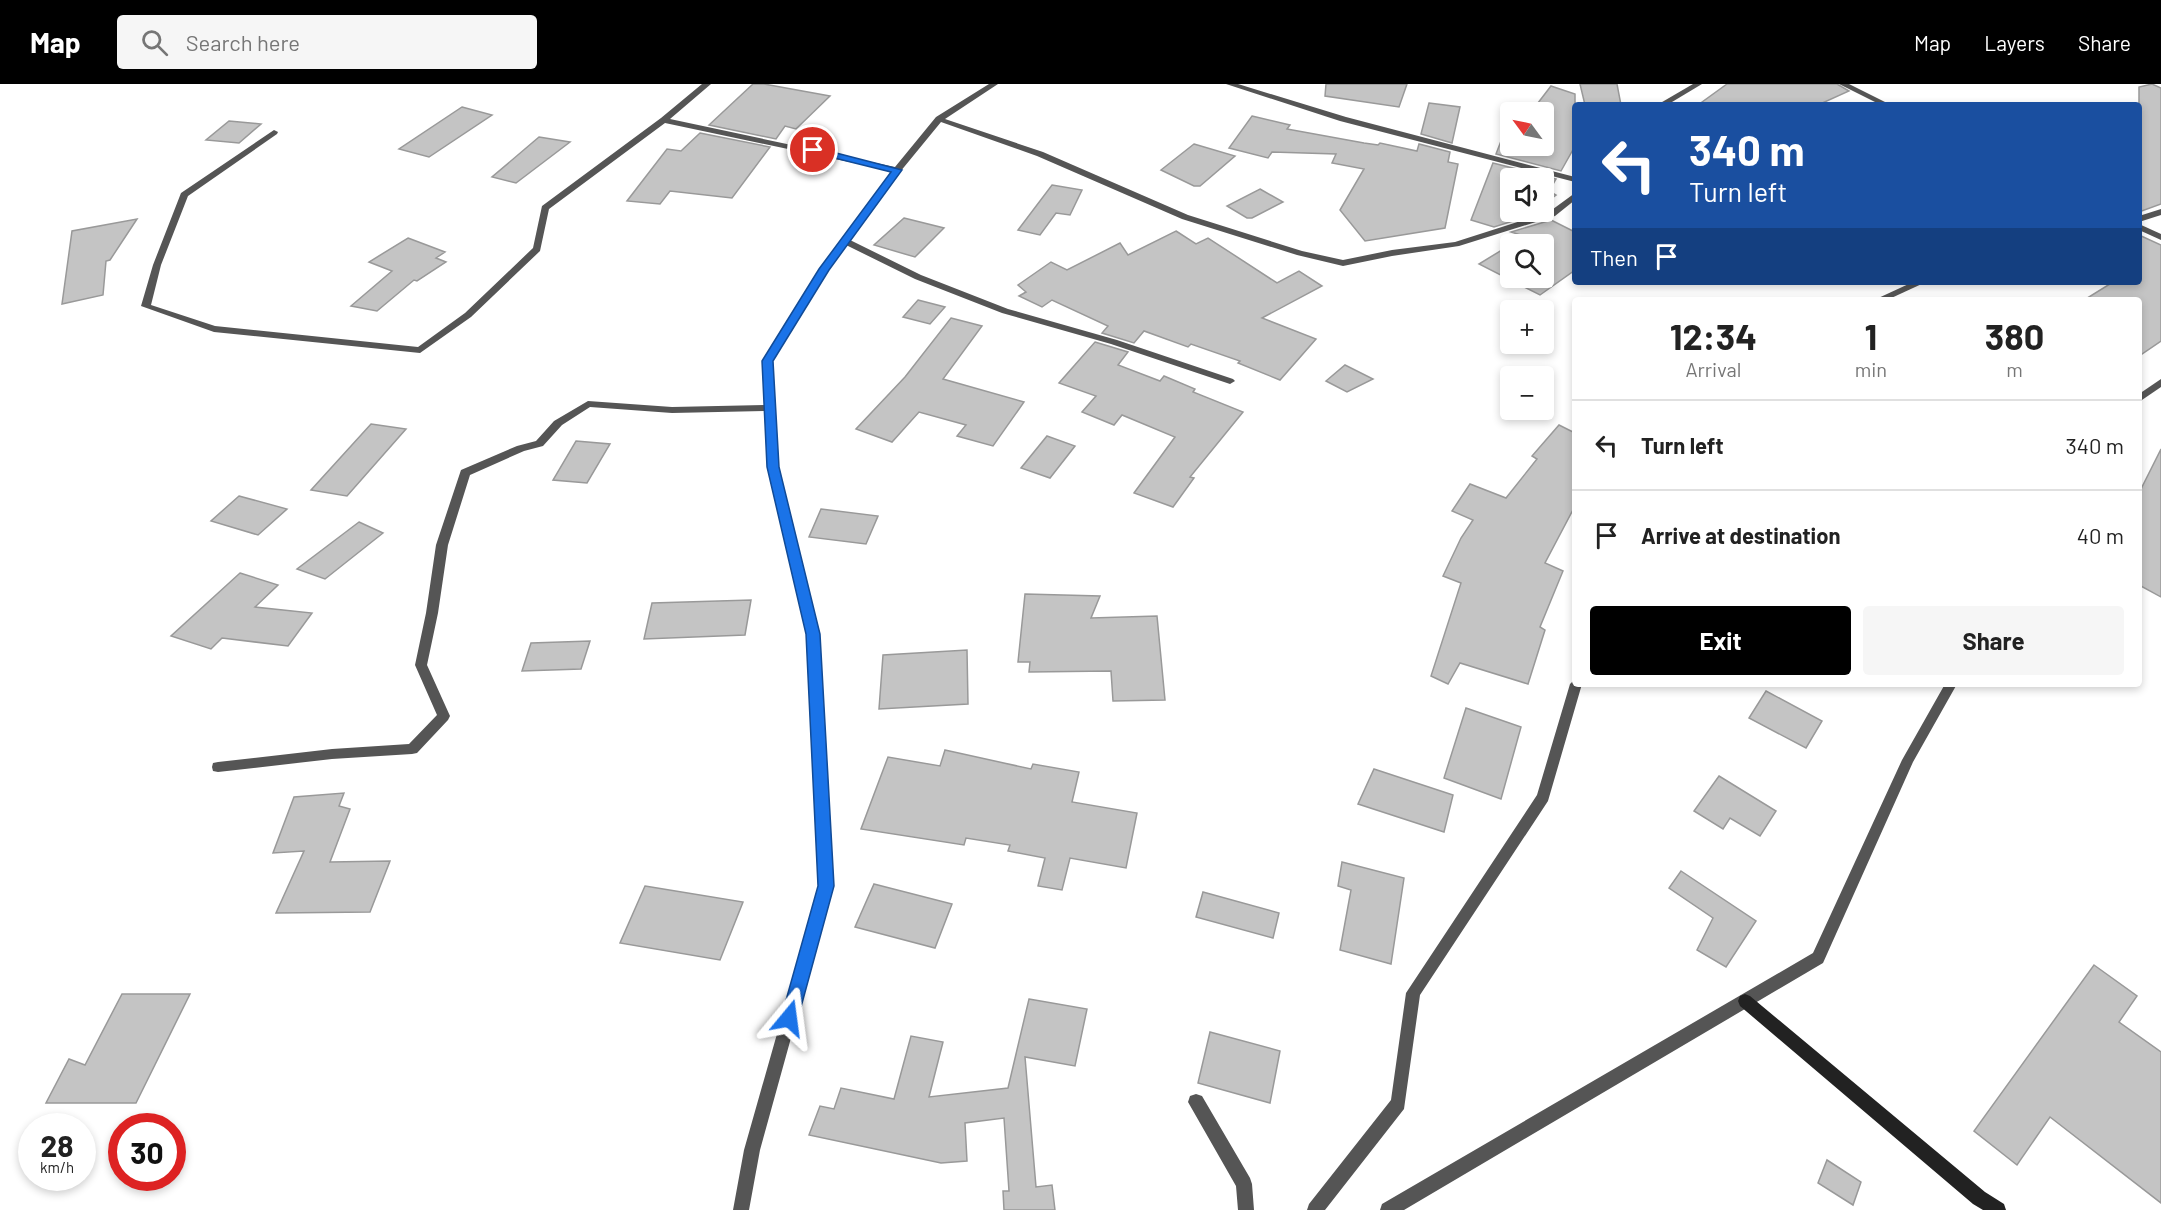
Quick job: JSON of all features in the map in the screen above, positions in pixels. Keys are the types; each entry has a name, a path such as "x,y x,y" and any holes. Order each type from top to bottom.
{"street":[{"path":"274,132 184,195 157,265 146,306 213,329 420,350 468,315 537,249 545,208 664,120 707,84"},
{"path":"741,1210 752,1150 826,886 813,634 773,467 768,361 844,241 897,170 939,119 994,84"},
{"path":"1230,84 1343,119 1572,179"},
{"path":"1666,102 1698,84"},
{"path":"1843,84 1881,102"},
{"path":"939,119 1040,154 1185,217 1343,263 1456,244 1552,214 1572,198"},
{"path":"664,120 897,170"},
{"path":"2142,218 2161,212"},
{"path":"2142,228 2161,237"},
{"path":"844,241 918,277 1005,311 1114,342 1230,381"},
{"path":"1886,297 1914,285"},
{"path":"2142,397 2161,382"},
{"path":"218,767 332,754 412,749 444,716 421,665 432,613 442,545 465,473 521,448 539,444 558,423 588,404 672,410 770,408"},
{"path":"1315,1210 1398,1103 1413,993 1543,797 1574,687"},
{"path":"1388,1210 1818,958 1908,760 1949,687"},
{"path":"1745,1001 1979,1198 1998,1210"},
{"path":"1197,1102 1244,1184 1246,1210"}],"building":[{"path":"753,84 830,96 796,129 785,126 776,139 709,125"},
{"path":"1326,84 1407,84 1399,107 1325,96"},
{"path":"1580,84 1617,84 1620,102 1584,102"},
{"path":"1727,84 1837,84 1849,91 1825,102 1702,102"},
{"path":"2152,84 2161,88 2161,204 2142,211 2142,102 2139,102 2139,87"},
{"path":"1551,86 1575,94 1575,102 1572,102 1572,151 1561,171 1504,156 1554,156 1554,102 1539,102"},
{"path":"1429,103 1460,107 1452,143 1421,134"},
{"path":"462,107 492,115 429,157 399,149"},
{"path":"1252,116 1290,125 1287,129 1364,143 1378,145 1380,143 1417,151 1419,144 1450,152 1448,162 1458,164 1445,228 1365,241 1340,210 1364,169 1332,163 1336,154 1272,152 1268,158 1229,148"},
{"path":"229,121 261,124 239,143 206,140"},
{"path":"700,133 770,147 732,198 670,191 660,204 627,201 667,149 681,151"},
{"path":"539,137 570,142 516,183 492,177"},
{"path":"1194,144 1235,156 1200,186 1194,186 1161,170"},
{"path":"1500,144 1500,155 1496,154"},
{"path":"1493,163 1513,168 1500,168 1500,222 1510,222 1494,227 1471,220"},
{"path":"1052,185 1082,190 1070,215 1056,213 1040,235 1018,230"},
{"path":"1260,189 1283,202 1252,218 1247,218 1227,206"},
{"path":"904,218 944,228 915,257 874,245"},
{"path":"137,219 110,260 106,261 103,295 62,304 72,231"},
{"path":"1544,222 1554,222 1572,230 1572,272 1554,285 1554,234 1511,232"},
{"path":"1176,231 1196,244 1208,238 1277,283 1299,271 1322,286 1262,318 1316,339 1280,380 1238,363 1240,361 1191,344 1188,347 1144,331 1134,343 1102,333 1108,326 1052,300 1042,307 1019,296 1026,292 1018,285 1051,262 1067,270 1120,243 1128,255"},
{"path":"2142,236 2161,245 2161,341 2142,354 2142,297 2089,297 2108,285 2142,285"},
{"path":"408,238 445,252 436,258 446,262 417,281 414,280 377,311 351,306 392,271 369,262"},
{"path":"1500,251 1500,275 1479,264"},
{"path":"1526,288 1550,288 1540,295"},
{"path":"918,300 945,307 930,324 903,317"},
{"path":"951,318 982,326 943,379 1024,402 993,446 957,436 966,425 919,412 892,442 856,429 905,377"},
{"path":"1095,342 1128,352 1118,365 1160,381 1164,376 1195,389 1193,392 1243,412 1190,477 1194,478 1173,507 1134,493 1175,437 1122,415 1114,425 1082,412 1096,396 1059,383"},
{"path":"1345,365 1373,379 1347,392 1326,381"},
{"path":"371,424 406,429 347,496 311,490"},
{"path":"1559,425 1572,432 1572,512 1545,563 1563,571 1540,627 1545,630 1528,684 1460,663 1448,684 1431,676 1461,583 1443,576 1461,538 1473,520 1452,511 1470,484 1506,498 1537,459 1532,456"},
{"path":"1047,436 1075,446 1050,478 1021,468"},
{"path":"576,441 610,444 587,483 553,480"},
{"path":"2161,449 2161,597 2142,587 2142,487"},
{"path":"239,496 287,509 258,535 211,521"},
{"path":"821,509 878,516 866,544 809,537"},
{"path":"359,522 383,533 325,579 297,569"},
{"path":"240,573 278,585 255,607 312,613 288,646 222,638 211,649 171,636"},
{"path":"1025,594 1100,596 1091,618 1157,616 1165,700 1113,701 1111,671 1029,672 1030,662 1018,662"},
{"path":"751,600 745,635 644,639 652,603"},
{"path":"590,641 581,669 522,671 531,643"},
{"path":"967,650 968,704 879,709 883,655"},
{"path":"1766,691 1822,721 1806,748 1749,718"},
{"path":"1466,708 1521,727 1501,799 1444,778"},
{"path":"945,750 1031,769 1033,764 1079,772 1072,802 1137,813 1126,868 1070,858 1062,890 1038,886 1045,858 1008,851 1010,845 966,838 964,845 861,829 888,757 940,766"},
{"path":"1374,769 1453,795 1444,832 1358,804"},
{"path":"1719,776 1776,811 1760,836 1730,818 1723,829 1694,811"},
{"path":"344,793 339,806 350,809 330,862 390,861 370,912 276,913 304,851 273,853 294,797"},
{"path":"1342,862 1404,878 1391,964 1340,950 1351,890 1338,886"},
{"path":"1681,871 1756,921 1726,967 1697,950 1713,918 1669,888"},
{"path":"874,884 952,904 935,948 855,927"},
{"path":"645,886 743,902 720,960 620,943"},
{"path":"1203,892 1279,913 1273,938 1196,917"},
{"path":"2094,965 2137,996 2119,1022 2161,1052 2161,1203 2050,1117 2017,1165 1974,1131"},
{"path":"122,994 190,994 136,1103 46,1103 69,1059 85,1065"},
{"path":"1029,999 1087,1009 1075,1066 1025,1057 1036,1187 1052,1185 1055,1210 1004,1210 1003,1191 1009,1191 1004,1118 965,1123 967,1161 941,1163 809,1135 820,1106 834,1109 841,1088 894,1099 911,1036 943,1042 929,1097 1008,1088"},
{"path":"1210,1032 1280,1051 1270,1103 1198,1083"},
{"path":"1827,1160 1861,1182 1853,1205 1818,1183"}],"route":[{"path":"789,1018 826,886 813,634 773,467 768,361 824,269 897,170 813,150"}]}
